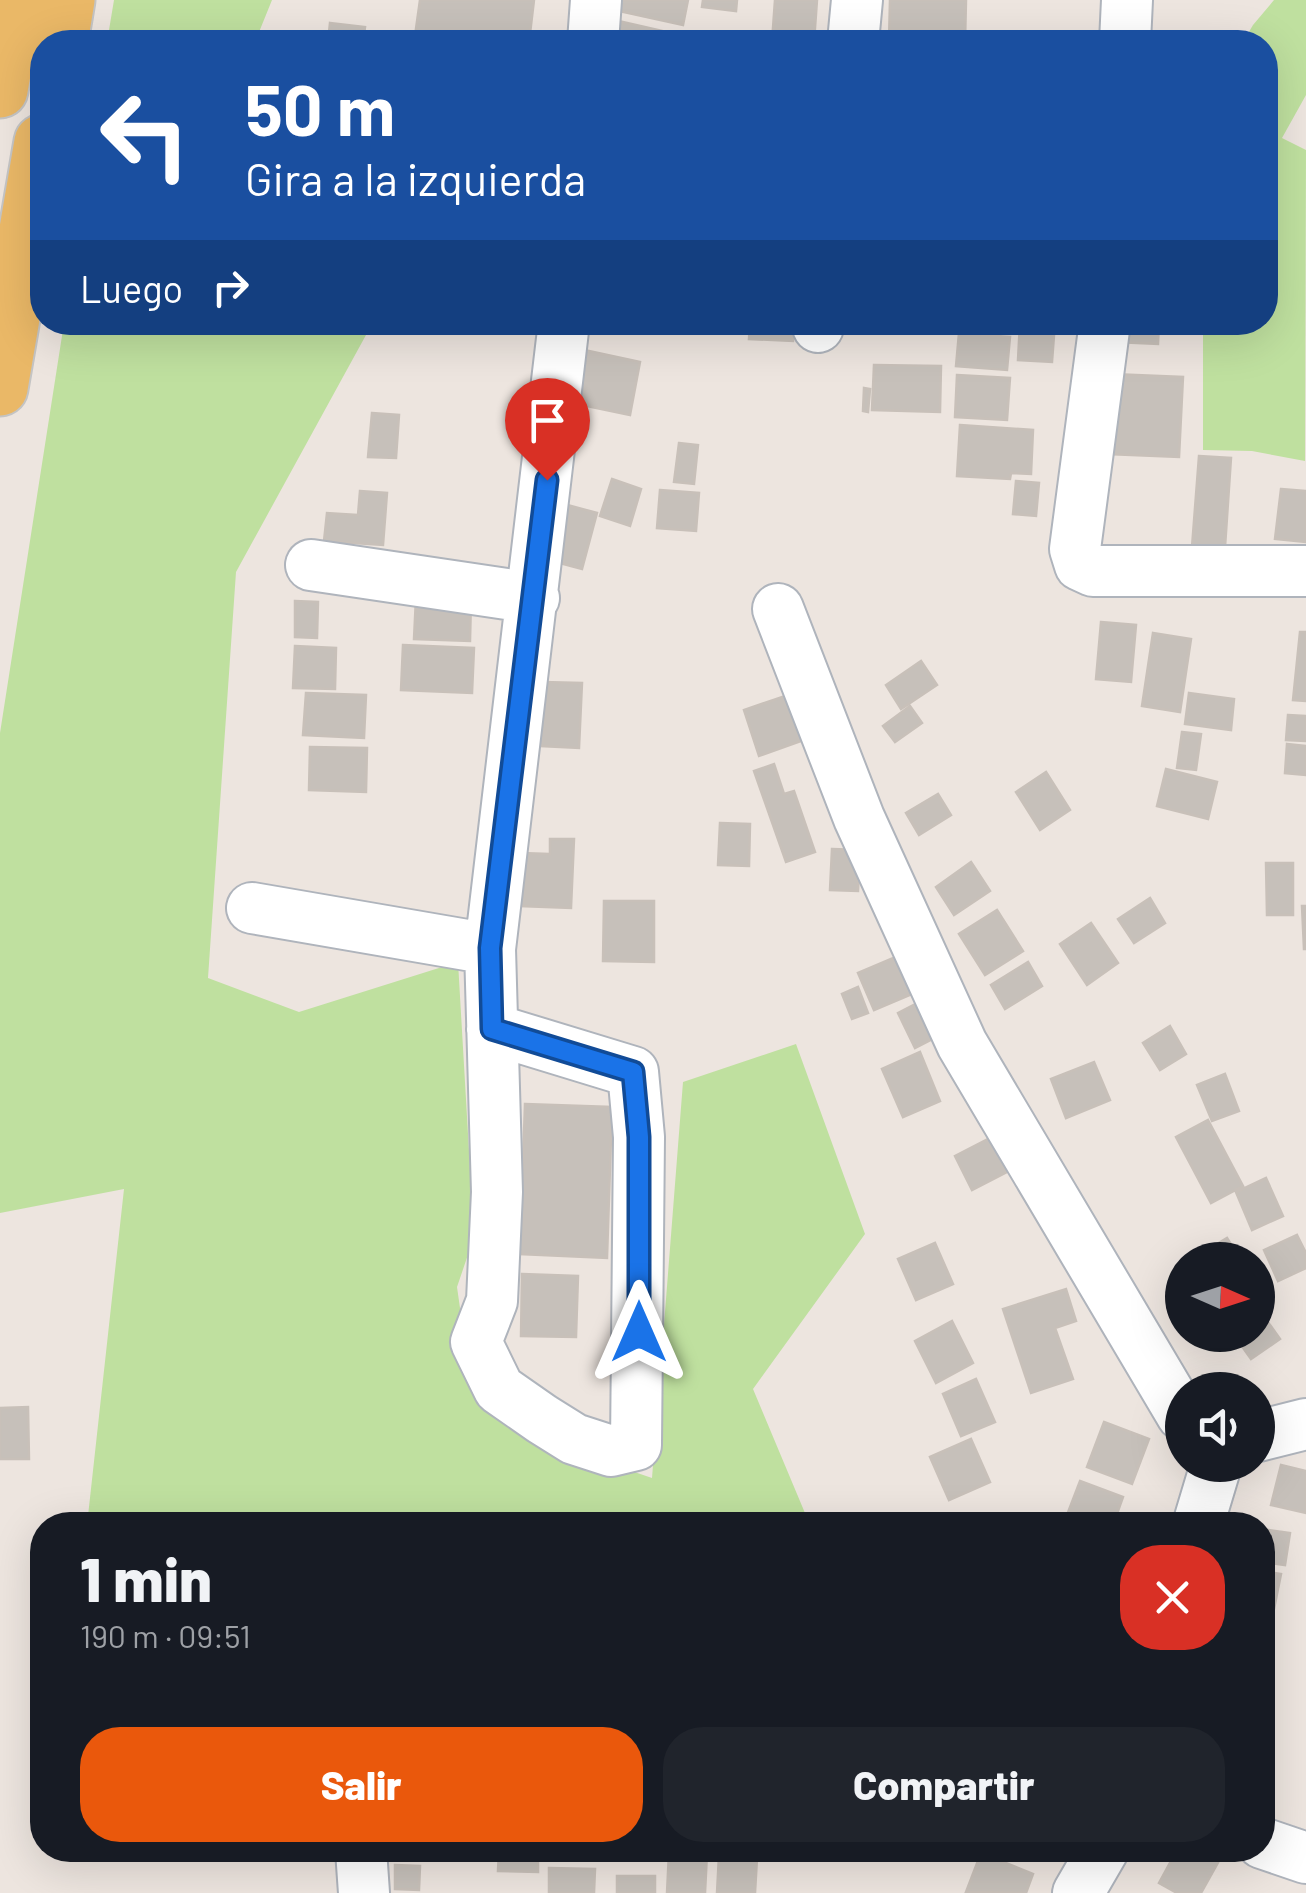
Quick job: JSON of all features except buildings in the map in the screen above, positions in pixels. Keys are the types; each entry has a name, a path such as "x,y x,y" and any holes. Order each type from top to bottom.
{"main road":[{"path":"0,90 16,0"},
{"path":"62,30 67,0"},
{"path":"0,388 30,212"}],"street":[{"path":"594,30 596,0"},
{"path":"854,30 858,0"},
{"path":"1126,30 1127,0"},
{"path":"492,1029 633,1072 639,1137 636,1446 611,1451 574,1439 499,1388 476,1342 492,1300 497,1192 492,1029 490,948 563,335"},
{"path":"1103,335 1075,550 1080,565 1093,571 1306,571"},
{"path":"311,565 534,598"},
{"path":"778,610 859,818 962,1044 1165,1386"},
{"path":"252,908 490,948"},
{"path":"1275,1432 1306,1424"},
{"path":"1202,1512 1210,1482"},
{"path":"1275,1847 1306,1858"},
{"path":"362,1862 364,1893"},
{"path":"1078,1893 1096,1862"}],"green space":[{"path":"114,0 272,0 260,30 109,30"},
{"path":"1274,0 1306,0 1306,95 1282,138 1306,150 1305,461 1252,451 1203,450 1203,335 1278,335 1278,30 1250,30"},
{"path":"62,335 366,335 236,572 208,978 299,1012 458,962 474,1237 457,1287 468,1364 511,1430 652,1478 683,1082 796,1044 865,1234 753,1389 805,1512 88,1512 124,1189 0,1213 0,733"}],"route":[{"path":"547,480 490,948 492,1029 633,1072 639,1137 639,1332"}]}
